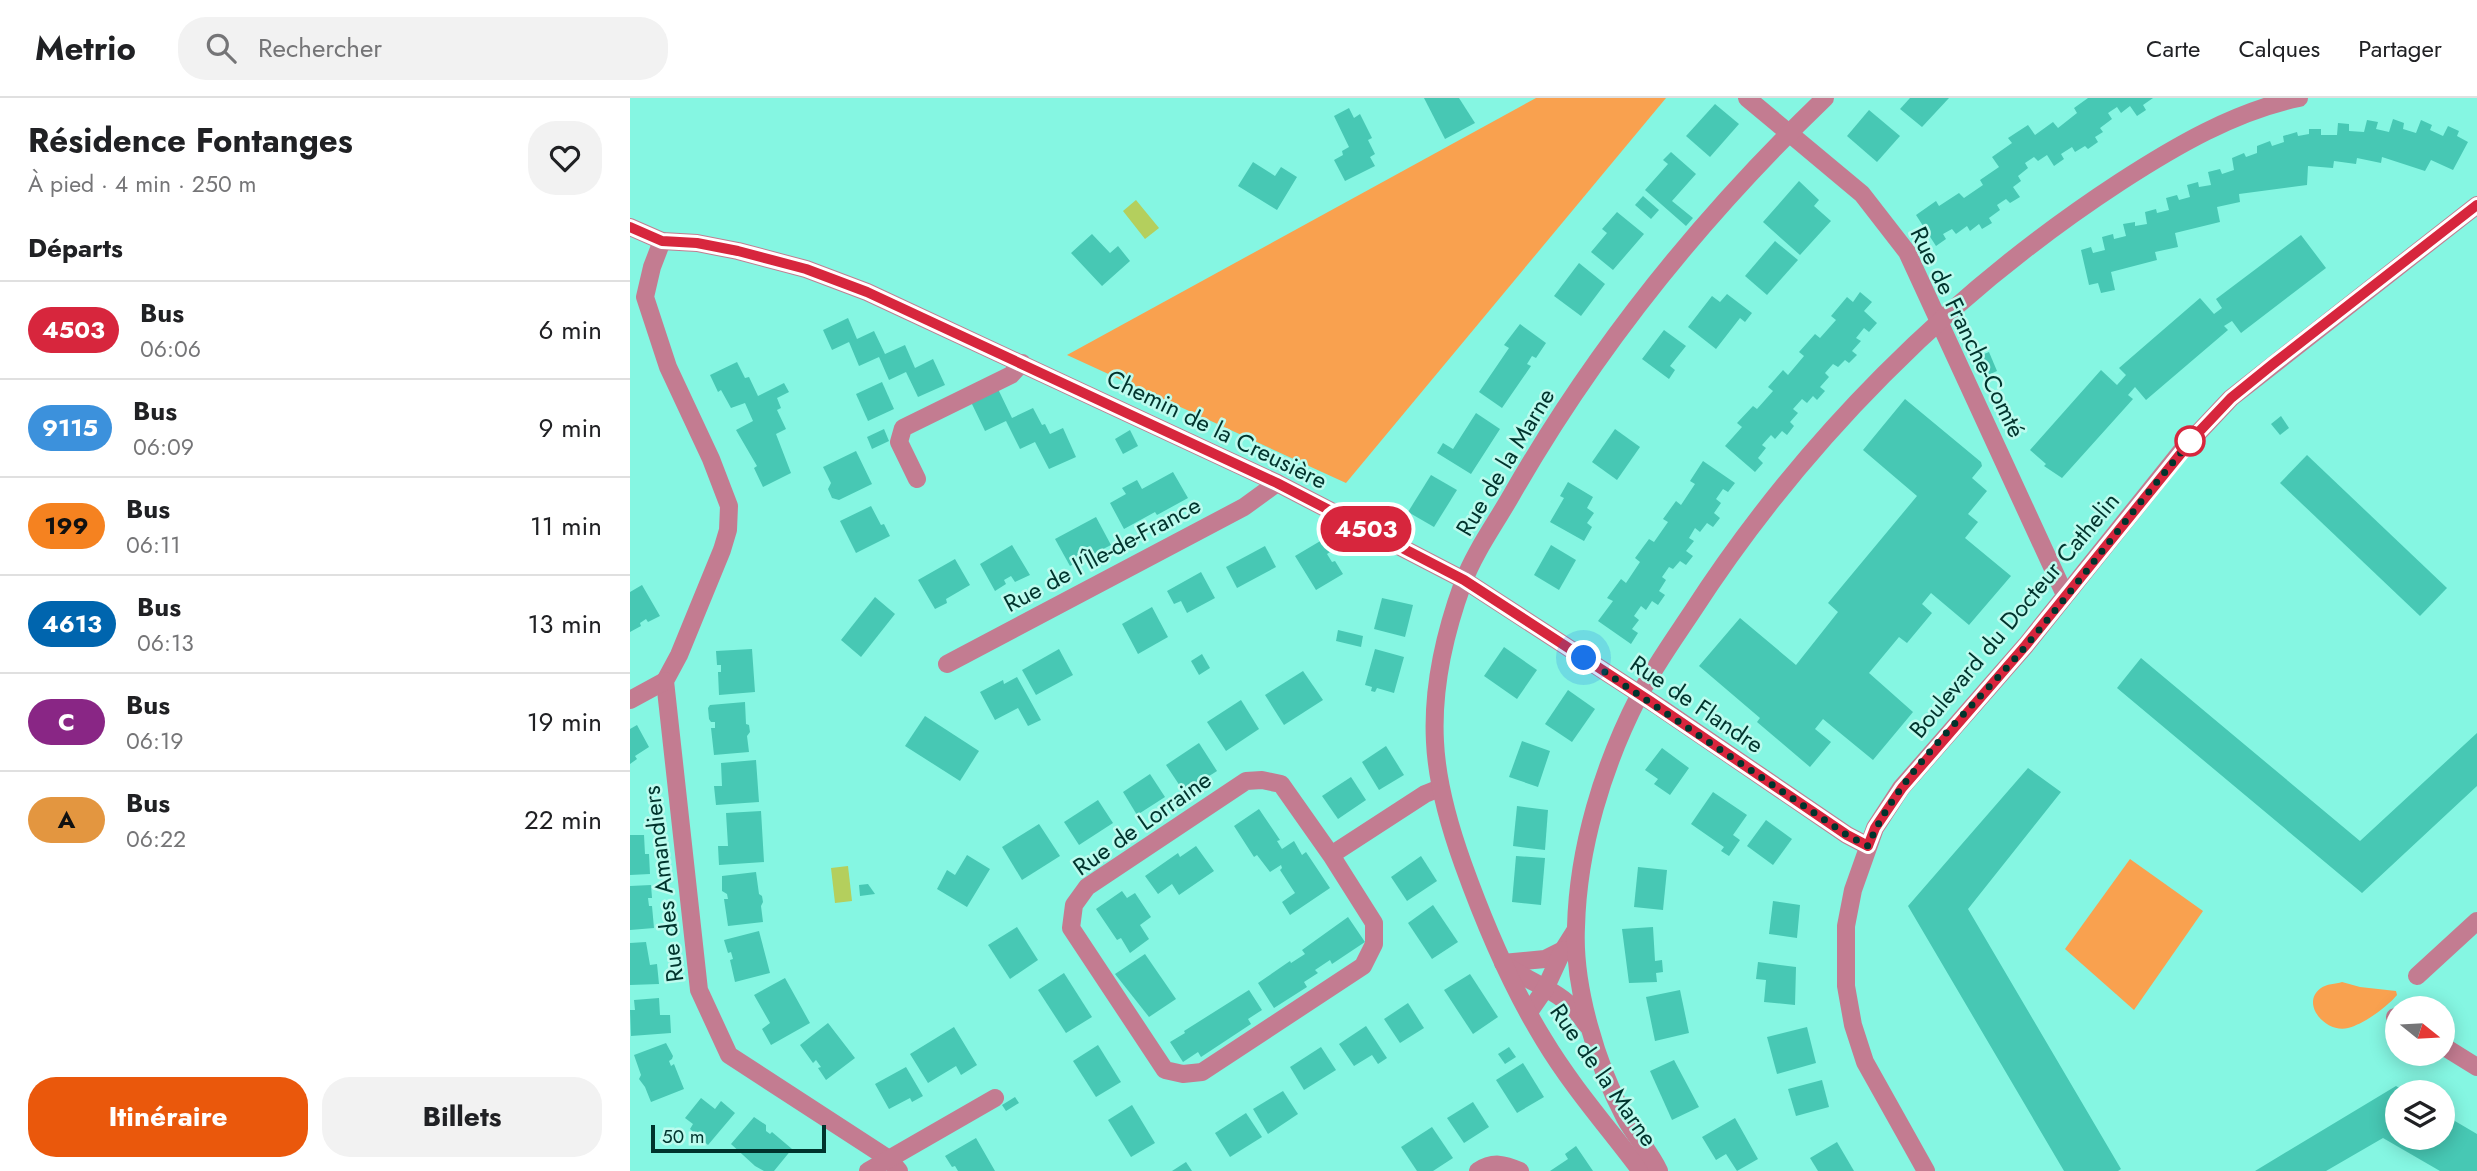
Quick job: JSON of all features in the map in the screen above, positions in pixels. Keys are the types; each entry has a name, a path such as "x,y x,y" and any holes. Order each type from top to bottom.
{"street":[{"name":"Rue de Franche-Comté","path":"1747,98 1862,194 1907,252 2066,595"},
{"name":"Rue de la Marne","path":"1647,1171 1637,1166 1544,1040 1484,923 1440,788 1435,743 1435,685 1448,630 1464,580 1530,463 1590,368 1705,223 1788,133 1825,98"},
{"path":"1659,1171 1652,1155 1631,1129 1616,1100 1590,1031 1582,995 1575,931 1589,828 1612,758 1640,694 1730,554 1772,498 1874,385 1939,323 1999,270 2073,212 2155,159 2227,122 2299,98"},
{"name":"Boulevard du Docteur Cathelin","path":"1926,1171 1865,1062 1853,1025 1846,986 1846,926 1853,890 1875,828 1902,788 2026,645 2175,460 2231,398 2477,205"},
{"name":"Chemin de la Creusière","path":"630,227 662,241 697,243 806,269 867,292 1277,483 1464,580"},
{"path":"630,700 665,681 680,655 728,530 729,506 711,458 668,367 645,297 662,241"},
{"path":"917,479 899,442 903,428 1010,375 1022,363"},
{"name":"Rue de l'Île-de-France","path":"947,664 1244,507 1277,483"},
{"name":"Rue de Flandre","path":"1464,580 1640,694 1847,835 1868,846"},
{"name":"Rue des Amandiers","path":"665,681 699,990 729,1055 894,1165"},
{"name":"Rue de Lorraine","path":"1262,780 1281,784 1332,855 1374,923 1374,944 1363,966 1202,1072 1183,1074 1165,1070 1071,928 1074,905 1087,887 1246,781 1262,780"},
{"path":"1332,855 1425,794 1440,788"},
{"path":"2417,976 2477,921"},
{"path":"1530,1012 1575,931"},
{"path":"1503,963 1545,959 1563,950"},
{"path":"1503,963 1524,979 1563,997 1576,1008 1590,1031"},
{"path":"2455,1053 2477,1067"},
{"path":"868,1171 894,1165 995,1098"},
{"path":"1478,1171 1487,1165 1505,1164 1520,1171"}],"shaded area":[{"path":"1536,98 1666,98 1346,483 1067,355"},
{"path":"1136,200 1159,228 1145,239 1123,211"},
{"path":"2130,859 2203,911 2134,1010 2065,949"},
{"path":"848,866 852,901 835,903 831,868"},
{"path":"2342,982 2396,991 2397,995 2385,996 2385,1006 2368,1019 2340,1029 2324,1022 2314,1009 2315,995 2328,985"}],"building":[{"path":"1424,98 1459,98 1475,123 1445,139"},
{"path":"1910,98 1949,98 1922,127 1900,109"},
{"path":"2088,98 2153,98 2143,105 2146,110 2137,116 2130,106 2121,113 2117,107 2108,113 2112,119 2100,128 2103,132 2095,137 2098,142 2088,149 2085,146 2075,152 2072,147 2061,154 2064,159 2054,166 2047,155 2038,161 2034,157 2025,163 2028,168 2018,176 2021,181 2013,187 2020,197 2010,203 2006,199 1997,205 2000,210 1989,218 1992,223 1982,229 1979,224 1970,231 1967,226 1956,234 1952,229 1943,234 1946,239 1936,246 1916,215 1936,201 1939,206 1959,193 1964,198 1983,185 1980,180 1999,167 1992,157 2012,143 2008,138 2028,125 2035,135 2053,122 2058,128 2077,113 2074,108"},
{"path":"1715,104 1739,124 1710,157 1686,136"},
{"path":"1349,108 1354,118 1360,114 1372,138 1368,140 1375,154 1370,157 1375,166 1345,181 1334,160 1343,155 1342,151 1349,147 1334,116"},
{"path":"1869,110 1900,136 1877,162 1847,136"},
{"path":"2393,119 2404,123 2403,129 2416,133 2421,120 2432,125 2430,130 2443,136 2448,126 2459,131 2457,136 2468,142 2453,170 2431,160 2425,171 2382,157 2381,163 2357,158 2356,164 2334,161 2333,168 2308,166 2307,185 2239,194 2240,202 2217,207 2220,222 2175,233 2178,247 2155,252 2157,260 2111,272 2115,290 2101,293 2098,283 2089,285 2081,250 2091,247 2093,253 2105,250 2102,237 2113,234 2114,239 2126,236 2123,224 2147,224 2145,212 2169,210 2166,198 2177,195 2179,200 2190,197 2187,185 2198,182 2199,187 2211,185 2208,172 2220,169 2222,174 2234,170 2232,158 2244,153 2246,157 2257,153 2257,146 2270,141 2272,146 2284,142 2283,136 2297,132 2298,136 2309,134 2309,129 2321,129 2321,135 2337,135 2338,123 2349,124 2349,131 2364,132 2367,120 2378,122 2376,129 2389,132"},
{"path":"1671,152 1696,174 1672,201 1693,218 1686,226 1645,190 1668,164 1663,160"},
{"path":"1253,162 1275,176 1281,167 1297,177 1277,210 1238,186"},
{"path":"1799,181 1819,200 1814,206 1831,221 1800,255 1763,222"},
{"path":"1643,196 1659,210 1651,219 1635,205"},
{"path":"1617,212 1644,234 1613,270 1591,252 1607,233 1602,229"},
{"path":"1092,234 1110,253 1118,246 1130,261 1102,286 1071,253"},
{"path":"2301,235 2326,268 2241,333 2232,321 2224,326 2228,330 2146,400 2135,387 2128,395 2133,399 2062,478 2044,466 2046,464 2030,450 2101,370 2117,385 2126,375 2119,368 2200,298 2214,314 2222,308 2216,299"},
{"path":"1775,241 1798,260 1767,295 1745,276"},
{"path":"1579,263 1605,284 1581,316 1554,296"},
{"path":"1860,292 1872,302 1864,311 1877,323 1869,332 1864,328 1856,338 1861,341 1852,351 1857,355 1849,363 1845,360 1838,367 1833,364 1825,373 1829,377 1820,387 1825,391 1817,400 1813,396 1807,403 1802,399 1793,409 1798,413 1790,422 1794,426 1787,435 1782,431 1775,439 1771,435 1762,445 1766,448 1758,458 1763,463 1755,472 1725,446 1742,427 1737,423 1753,406 1757,409 1773,391 1768,387 1783,370 1788,375 1804,356 1799,352 1815,334 1820,338 1836,320 1831,316 1847,297 1853,302"},
{"path":"1727,294 1752,313 1745,322 1740,318 1716,349 1688,327 1712,296 1720,302"},
{"path":"848,318 857,339 874,331 885,354 905,345 915,368 933,359 945,385 918,397 906,372 889,380 879,357 859,366 849,342 832,350 823,330"},
{"path":"1520,324 1546,343 1536,358 1532,356 1527,364 1531,366 1502,408 1479,392 1509,348 1504,345"},
{"path":"1664,330 1686,346 1670,366 1675,370 1669,379 1642,359"},
{"path":"1989,352 1997,371 1988,375 1979,356"},
{"path":"737,362 745,378 749,377 758,396 784,383 789,392 777,398 781,408 777,410 786,429 776,434 791,473 763,487 754,468 757,466 736,430 753,421 745,403 731,408 721,390 718,392 710,375"},
{"path":"882,382 894,409 868,421 856,394"},
{"path":"998,389 1012,418 1033,408 1050,434 1063,428 1076,457 1049,469 1035,442 1020,449 1006,421 985,431 971,402"},
{"path":"1905,399 1981,462 1982,466 1972,478 1987,491 1968,514 1978,522 1965,538 2011,576 1969,625 1931,593 1922,604 1932,613 1907,643 1899,637 1869,673 1913,712 1873,760 1823,719 1815,729 1831,742 1810,767 1757,722 1760,718 1699,666 1740,618 1796,665 1838,612 1828,603 1917,496 1863,450"},
{"path":"1476,413 1500,429 1471,474 1437,453 1443,443 1453,449"},
{"path":"2281,416 2289,428 2280,435 2271,424"},
{"path":"884,429 889,441 872,449 867,437"},
{"path":"1615,429 1640,447 1617,480 1592,462"},
{"path":"1130,430 1138,446 1123,454 1115,439"},
{"path":"856,451 872,484 839,500 832,498 828,489 831,483 823,467"},
{"path":"2307,455 2447,588 2420,616 2280,483"},
{"path":"1703,461 1735,483 1728,492 1723,489 1716,499 1721,503 1714,513 1720,518 1713,527 1707,523 1700,532 1695,528 1689,538 1694,541 1686,551 1693,556 1686,565 1680,561 1673,569 1669,567 1662,577 1666,580 1659,591 1665,595 1658,605 1652,601 1646,610 1641,606 1634,616 1639,620 1632,629 1638,633 1631,644 1598,621 1613,601 1607,598 1621,579 1626,583 1640,562 1635,558 1649,539 1654,542 1668,522 1663,519 1676,501 1681,505 1695,484 1690,481"},
{"path":"1173,472 1188,498 1124,529 1110,503 1126,494 1122,488 1137,480 1142,489"},
{"path":"1431,475 1457,490 1434,527 1408,512"},
{"path":"1568,482 1593,497 1587,508 1594,513 1587,523 1592,527 1584,541 1550,522 1564,498 1560,496"},
{"path":"871,506 890,536 856,553 840,521"},
{"path":"1096,517 1111,545 1070,566 1055,539"},
{"path":"1322,540 1330,552 1327,554 1343,574 1316,590 1295,556"},
{"path":"1012,545 1030,575 1015,582 1011,576 1004,580 1006,584 995,591 980,564"},
{"path":"1551,545 1576,560 1559,590 1534,575"},
{"path":"1265,546 1276,567 1237,588 1226,567"},
{"path":"955,559 970,585 935,609 918,580"},
{"path":"1201,572 1215,598 1187,613 1181,601 1174,604 1167,591"},
{"path":"642,585 660,616 648,622 646,619 640,623 641,626 630,632 630,592"},
{"path":"875,597 895,614 861,657 841,640"},
{"path":"1382,598 1413,605 1405,637 1374,629"},
{"path":"1152,607 1168,637 1138,654 1122,624"},
{"path":"1338,630 1363,636 1361,647 1336,641"},
{"path":"1504,647 1537,670 1517,699 1484,676"},
{"path":"752,649 755,692 719,695 718,672 721,672 721,665 717,665 716,651"},
{"path":"1059,649 1073,675 1036,695 1022,670"},
{"path":"1375,649 1404,657 1394,693 1377,688 1375,692 1371,691 1372,687 1365,685"},
{"path":"1202,654 1210,668 1199,675 1191,661"},
{"path":"2141,658 2360,841 2477,733 2477,786 2362,893 2117,688"},
{"path":"1303,671 1323,700 1284,725 1265,695"},
{"path":"1017,677 1041,720 1028,726 1018,708 995,720 980,692 1003,680 1004,684"},
{"path":"1568,690 1595,709 1572,742 1545,724"},
{"path":"1241,700 1259,729 1226,751 1207,722"},
{"path":"745,702 746,724 749,725 750,732 747,736 749,752 714,755 711,728 715,728 715,722 709,719 708,708 710,705"},
{"path":"925,716 979,751 960,781 905,746"},
{"path":"637,725 649,747 635,756 637,759 630,764 630,729"},
{"path":"1522,741 1550,751 1538,787 1509,777"},
{"path":"1199,743 1217,771 1184,792 1166,765"},
{"path":"1386,746 1404,775 1379,790 1362,762"},
{"path":"1662,748 1689,768 1670,795 1654,784 1658,779 1645,770"},
{"path":"756,760 759,802 716,805 714,786 722,786 721,763"},
{"path":"2028,768 2061,792 1968,909 2121,1169 2118,1171 2064,1171 1908,906"},
{"path":"1150,774 1165,797 1137,815 1123,792"},
{"path":"1351,777 1366,800 1338,819 1322,796"},
{"path":"1713,792 1747,815 1733,835 1740,840 1729,856 1721,851 1724,847 1691,824"},
{"path":"1098,800 1113,823 1079,845 1064,822"},
{"path":"1517,806 1548,810 1545,850 1513,846"},
{"path":"1259,809 1280,840 1277,841 1282,849 1294,841 1302,855 1306,852 1330,888 1290,915 1282,902 1295,893 1280,870 1281,865 1270,872 1257,855 1254,857 1234,826"},
{"path":"761,811 764,862 719,865 718,846 728,846 726,813"},
{"path":"1766,820 1792,839 1773,865 1747,846"},
{"path":"1039,824 1060,856 1022,880 1002,847"},
{"path":"630,835 644,835 650,874 630,875"},
{"path":"1196,846 1214,871 1179,895 1172,884 1158,894 1145,876 1178,853 1180,857"},
{"path":"967,855 990,869 967,907 937,889 947,870 955,875"},
{"path":"1421,856 1437,881 1407,901 1391,877"},
{"path":"1516,856 1545,858 1541,905 1512,902"},
{"path":"1638,867 1667,870 1663,910 1634,907"},
{"path":"756,872 763,902 763,922 728,926 724,899 728,899 727,894 722,891 722,876"},
{"path":"868,884 875,894 860,896 859,885"},
{"path":"651,885 652,898 648,898 649,906 652,906 654,928 630,930 630,886"},
{"path":"1122,891 1127,898 1135,893 1151,917 1140,925 1149,939 1130,953 1121,938 1117,940 1096,909"},
{"path":"1773,901 1800,905 1797,938 1769,934"},
{"path":"1433,905 1458,942 1432,959 1408,923"},
{"path":"1348,917 1365,942 1332,964 1330,960 1315,970 1318,973 1304,982 1307,987 1274,1008 1258,983 1305,954 1302,950"},
{"path":"1017,927 1038,960 1010,979 988,945"},
{"path":"1653,927 1655,961 1662,960 1663,972 1656,973 1657,982 1629,983 1622,929"},
{"path":"759,931 770,973 735,982 730,960 733,959 724,940"},
{"path":"646,942 650,965 657,964 659,984 630,985 630,943"},
{"path":"1145,954 1176,999 1149,1017 1115,974"},
{"path":"1758,962 1796,967 1795,1005 1764,1002 1766,980 1756,979"},
{"path":"1064,973 1092,1017 1066,1033 1038,990"},
{"path":"1470,974 1498,1017 1473,1034 1444,990"},
{"path":"785,978 810,1023 771,1045 762,1029 770,1023 754,995"},
{"path":"1249,990 1262,1010 1248,1019 1251,1024 1201,1057 1198,1052 1183,1062 1170,1042"},
{"path":"1680,990 1689,1033 1655,1041 1646,997"},
{"path":"659,998 660,1015 670,1015 671,1033 631,1036 630,1010 635,1010 634,1000"},
{"path":"1408,1003 1424,1028 1400,1043 1384,1019"},
{"path":"828,1023 855,1058 826,1080 816,1060 813,1063 800,1045"},
{"path":"1366,1026 1387,1058 1378,1064 1372,1055 1354,1066 1339,1044"},
{"path":"954,1027 977,1065 961,1075 956,1066 928,1083 910,1054"},
{"path":"1807,1027 1816,1063 1777,1074 1767,1037"},
{"path":"666,1043 673,1056 669,1061 671,1066 674,1064 684,1089 651,1102 639,1079 641,1075 634,1055"},
{"path":"1098,1045 1121,1082 1096,1097 1073,1061"},
{"path":"1321,1047 1336,1070 1304,1090 1290,1067"},
{"path":"1509,1047 1516,1057 1505,1064 1498,1054"},
{"path":"1674,1060 1699,1107 1672,1120 1650,1071"},
{"path":"1523,1063 1544,1097 1517,1113 1496,1080"},
{"path":"906,1067 923,1096 912,1102 910,1098 889,1109 875,1084"},
{"path":"1822,1080 1829,1107 1796,1116 1788,1089"},
{"path":"1283,1091 1298,1114 1268,1134 1253,1109"},
{"path":"2385,1093 2385,1139 2326,1171 2255,1171"},
{"path":"1015,1097 1019,1103 1006,1111 1002,1105"},
{"path":"701,1098 715,1109 721,1101 735,1113 708,1145 690,1129 693,1124 685,1118"},
{"path":"1473,1102 1489,1127 1464,1143 1447,1118"},
{"path":"1132,1105 1155,1143 1131,1157 1108,1120"},
{"path":"1246,1113 1262,1137 1230,1157 1215,1133"},
{"path":"754,1117 766,1125 766,1131 770,1134 772,1132 792,1149 774,1171 764,1171 755,1166 731,1144"},
{"path":"1735,1118 1758,1159 1737,1171 1726,1154 1716,1160 1702,1137"},
{"path":"2455,1121 2477,1134 2477,1171 2440,1171 2404,1150 2455,1150"},
{"path":"1432,1127 1453,1158 1433,1171 1417,1171 1401,1147"},
{"path":"976,1138 995,1171 958,1171 945,1156"},
{"path":"1837,1142 1854,1171 1818,1171 1810,1158"},
{"path":"1576,1146 1593,1171 1550,1171 1568,1159 1565,1154"},
{"path":"1186,1162 1192,1171 1172,1171"}],"bus line":[{"name":"4503","path":"630,227 662,241 697,243 806,269 867,292 1277,483 1464,580 1650,701 1847,835 1868,846 1875,828 1902,788 2026,645 2195,436 2231,398 2477,205"}],"route":[{"path":"1584,658 1847,835 1868,846 1875,828 1902,788 2026,645 2195,436 2190,441"}]}
